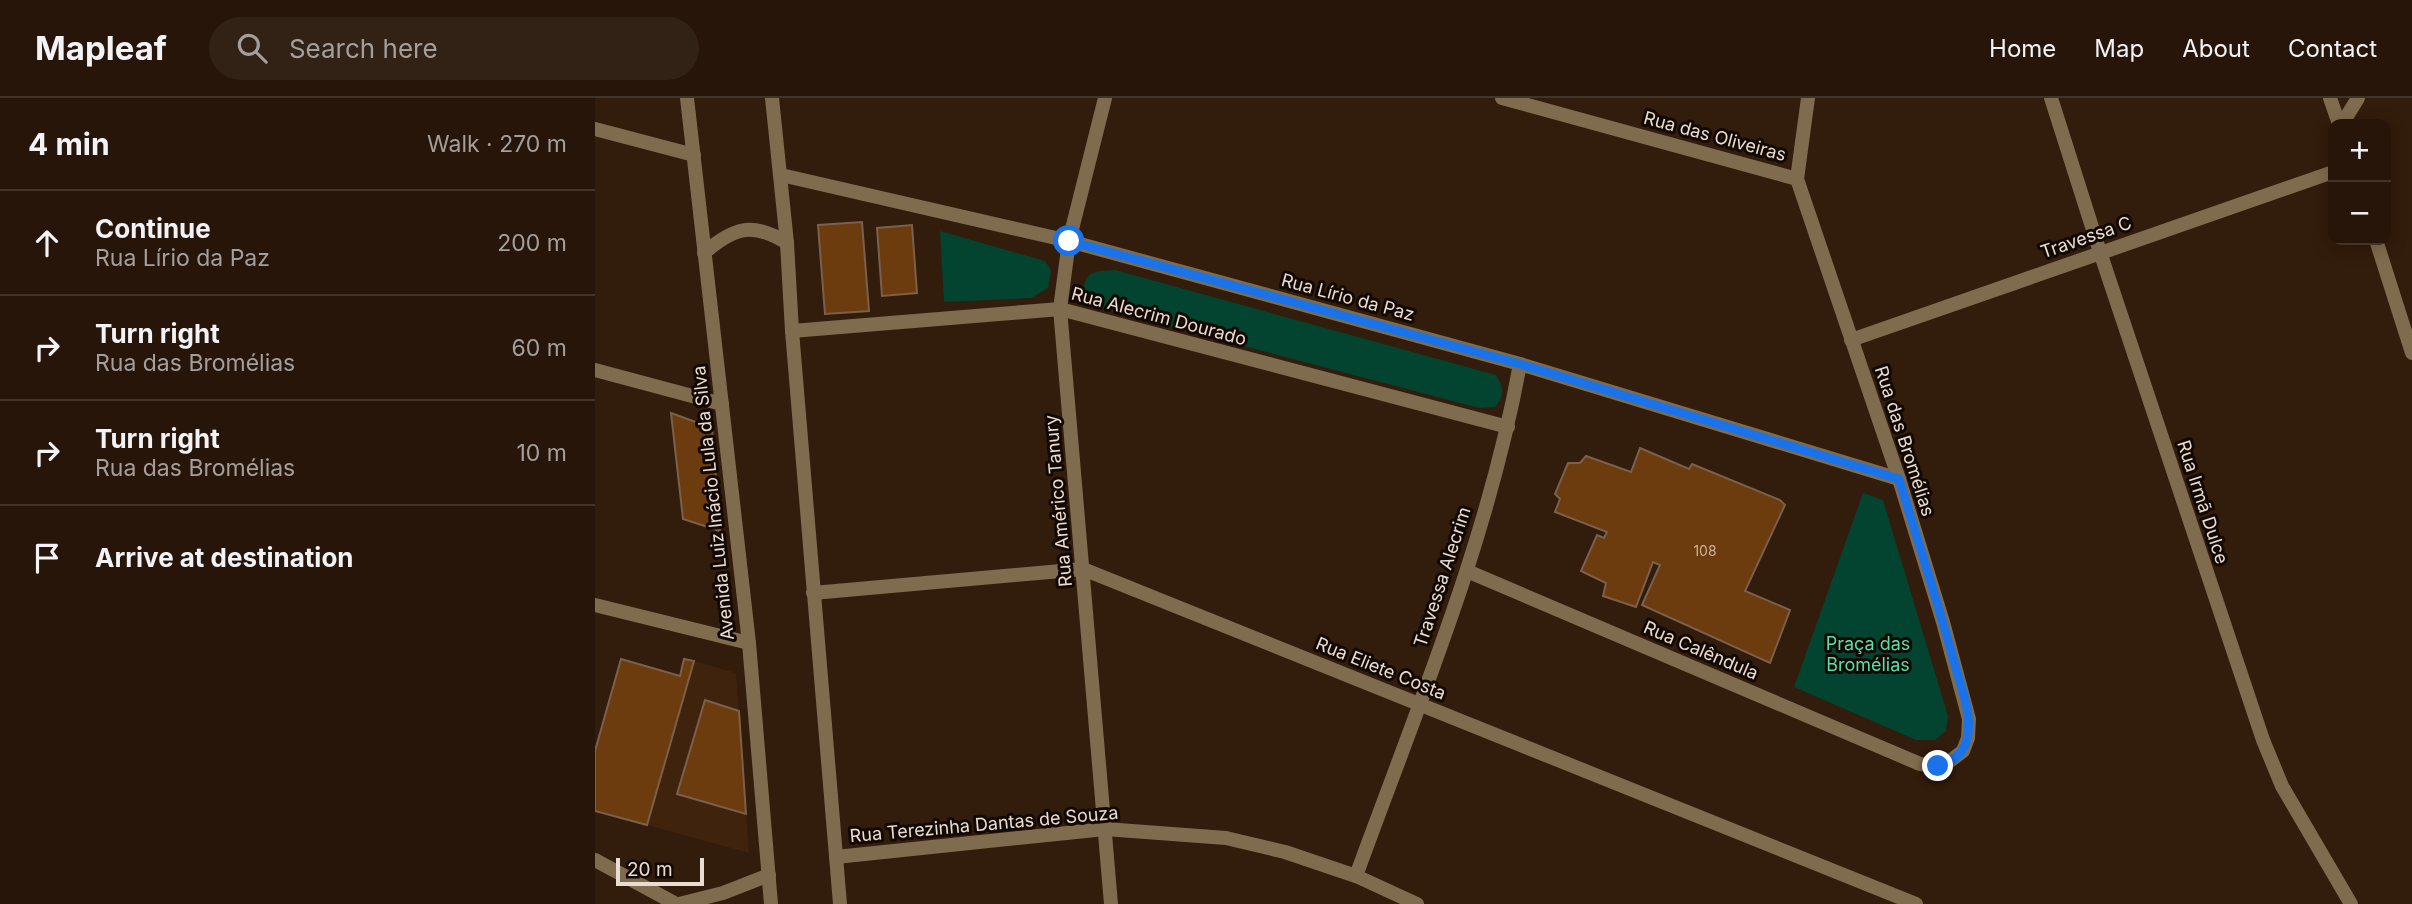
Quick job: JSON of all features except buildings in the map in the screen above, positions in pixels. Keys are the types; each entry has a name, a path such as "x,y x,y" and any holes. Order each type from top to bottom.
{"street":[{"name":"Avenida Luiz Inácio Lula da Silva","path":"687,98 749,643 771,904"},
{"path":"772,98 787,243 840,904"},
{"name":"Rua Américo Tanury","path":"1105,98 1069,241 1061,309 1111,904"},
{"name":"Rua das Oliveiras","path":"1502,98 1797,179"},
{"name":"Rua das Bromélias","path":"1808,98 1797,179 1899,479 1943,622 1969,719 1968,738 1963,751 1946,764 1920,764"},
{"name":"Rua Irmã Dulce","path":"2051,98 2263,740 2282,786 2351,904"},
{"path":"2330,98 2339,119"},
{"path":"2344,119 2358,98"},
{"path":"595,129 694,155"},
{"name":"Travessa C","path":"1851,340 2328,174"},
{"name":"Rua Lírio da Paz","path":"781,175 1069,241 1520,364 1899,479"},
{"path":"704,253 722,237 743,229 760,229 787,243"},
{"path":"2378,245 2412,354"},
{"name":"Rua Alecrim Dourado","path":"792,331 1061,309 1508,427"},
{"name":"Travessa Alecrim","path":"1356,876 1467,571 1508,427 1520,364"},
{"path":"595,370 722,404"},
{"name":"Rua Eliete Costa","path":"813,593 1083,569 1916,904"},
{"name":"Rua Calêndula","path":"1467,571 1920,764"},
{"path":"595,605 749,643"},
{"name":"Rua Terezinha Dantas de Souza","path":"836,857 1105,829 1226,838 1285,852 1356,876 1417,904"},
{"path":"595,860 677,904 723,893 769,875"}],"shaded area":[{"path":"694,661 736,673 749,853 647,825"}],"green space":[{"path":"940,231 1045,261 1051,270 1048,288 1032,298 944,302"},
{"path":"1115,270 1496,375 1502,387 1501,399 1495,407 1479,408 1088,305 1082,296 1088,277 1095,272"},
{"name":"Praça das Bromélias","path":"1863,493 1883,500 1948,716 1946,731 1935,740 1916,740 1794,687"}],"route":[{"path":"1069,241 1520,364 1899,479 1943,622 1969,719 1968,738 1963,751 1953,760 1938,766"}]}
